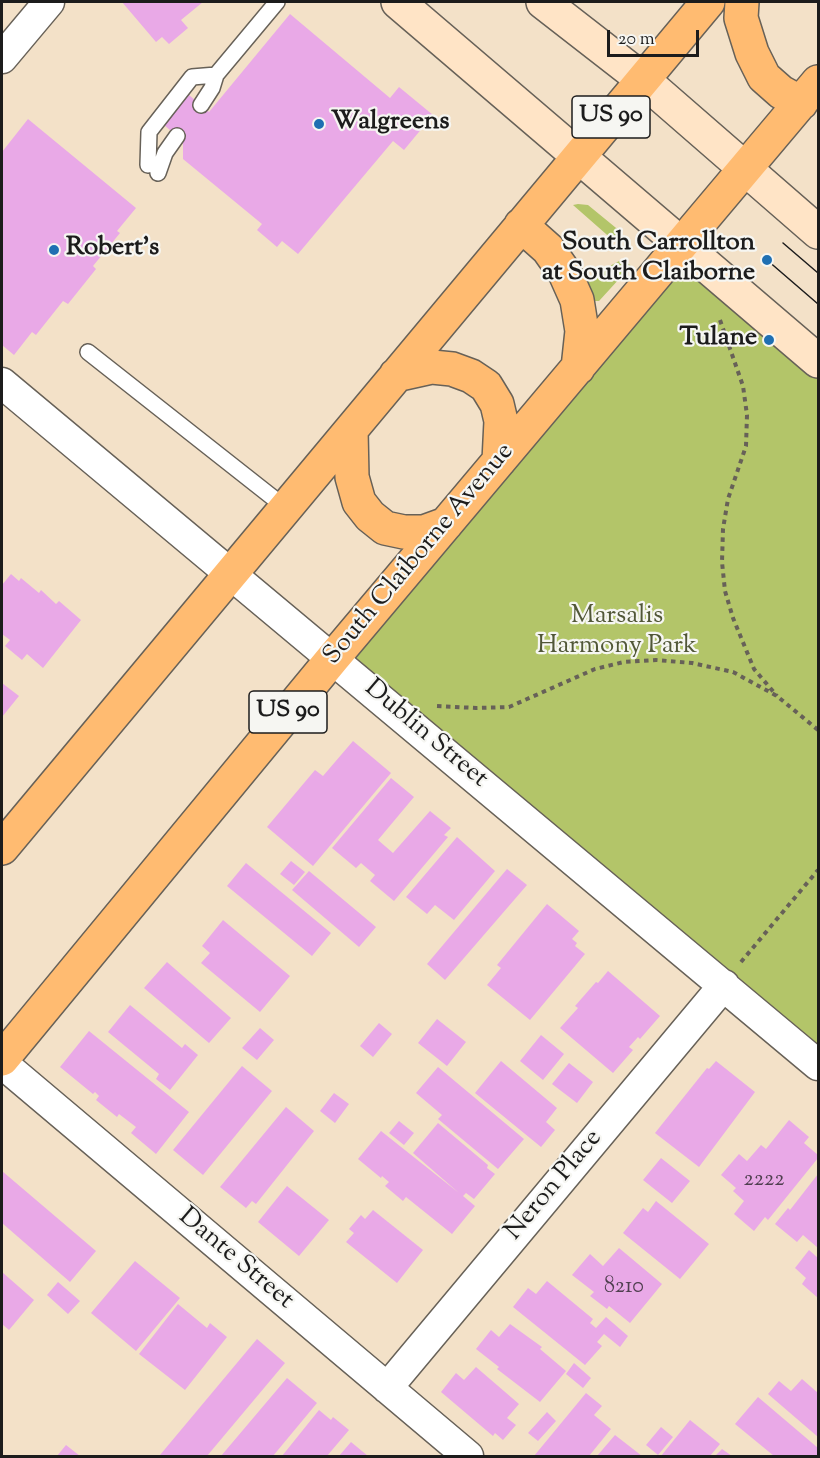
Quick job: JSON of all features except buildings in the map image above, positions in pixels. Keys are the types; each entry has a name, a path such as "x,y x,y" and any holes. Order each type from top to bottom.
{"main road":[{"path":"398,2 819,361"},
{"path":"543,2 642,80 819,232"},
{"name":"US 90","path":"2,848 708,2"},
{"path":"742,2 741,18 752,53 764,77 781,92 810,93"},
{"name":"South Claiborne Avenue","path":"2,1061 333,658 810,93"},
{"path":"521,225 548,249 565,273 577,300 582,331 578,368"},
{"path":"396,375 432,367 452,369 471,376 486,386 497,404 501,421 499,462"},
{"path":"351,430 352,477 359,502 370,516 385,528 404,532 424,532 446,524"}],"street":[{"path":"2,58 49,2"},
{"name":"Dublin Street","path":"2,383 333,658 730,976 819,1065"},
{"name":"Neron Place","path":"387,1388 730,976"},
{"name":"Dante Street","path":"2,1061 468,1456"}],"lane":[{"path":"201,105 212,88 216,75 277,2"},
{"path":"177,136 153,169 149,132 192,77 216,75"},
{"path":"88,352 286,508"}],"path":[{"path":"718,312 726,343 743,386 747,415 746,446 728,499 723,529 722,562 725,591 733,618 754,669 777,696"},
{"path":"431,706 509,707 595,669 624,662 656,660 692,663 733,672 777,696 819,730"},
{"path":"730,976 819,870"}],"green space":[{"path":"573,205 588,205 621,232 614,241"},
{"name":"Marsalis Harmony Park","path":"682,245 818,361 818,1065 333,658"},
{"path":"623,259 631,266 599,301 594,301 585,279"}],"tram line":[{"path":"783,243 818,273"},
{"path":"767,260 818,304"}],"place":[{"name":"Walgreens","path":"319,124"},
{"name":"Robert's","path":"54,250"},
{"name":"South Carrollton at South Claiborne","path":"767,260"},
{"name":"Tulane","path":"769,340"}]}
